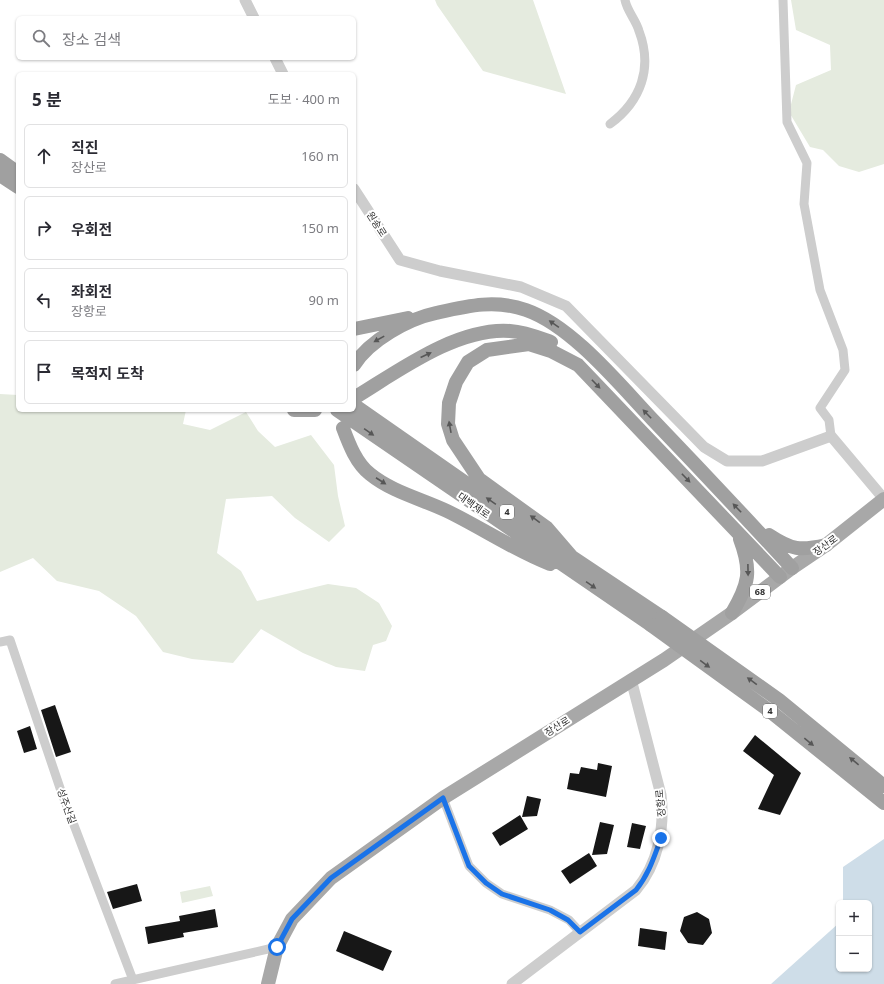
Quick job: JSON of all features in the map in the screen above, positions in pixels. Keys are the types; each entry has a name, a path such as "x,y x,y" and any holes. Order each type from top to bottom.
{"highway":[{"path":"0,160 16,172"},
{"path":"0,174 16,186"},
{"path":"356,329 470,305 500,303 526,310 551,322 596,360 792,568"},
{"path":"356,363 372,343 422,316"},
{"path":"356,399 396,370 464,338 494,330 526,333 559,345 780,577"},
{"path":"572,557 547,528 479,479 453,440 448,424 449,403 456,382 468,362 487,350 529,344 552,351 578,365"},
{"name":"대백제로","path":"356,401 572,557 662,617 779,700 884,786"},
{"name":"대백제로","path":"340,412 651,625 771,712 884,803"},
{"path":"343,428 350,449 369,474 386,484 464,520 530,556 573,573"},
{"path":"752,524 778,542 797,549 806,549 826,545"},
{"path":"732,613 742,596 748,579 747,558 738,533"}],"main road":[{"name":"장산로","path":"268,984 277,947 292,919 331,878 443,798 631,679 664,660 826,545 884,499"}],"street":[{"path":"245,0 253,16"},
{"path":"610,124 623,114 633,102 640,89 643,76 644,46 639,29 625,0"},
{"path":"783,0 787,122 807,163 804,204 820,290 844,350 845,370 820,408 829,420 831,436 884,499"},
{"path":"276,60 282,72"},
{"name":"원송로","path":"356,192 400,260 440,271 521,287 566,306 704,447 728,461 762,461 831,436"},
{"name":"성주산길","path":"0,642 10,640 62,791 133,980"},
{"name":"장항로","path":"512,984 636,890 651,868 661,838 663,810 661,795 631,679"},
{"path":"443,798 469,866 486,883 502,894 550,910 568,920 580,932"},
{"path":"115,984 277,947"}],"shaded area":[{"path":"435,0 533,0 566,94 483,71"},
{"path":"791,0 884,0 884,164 859,172 839,166 823,150 810,147 789,112 796,85 831,70 830,45 796,30"},
{"path":"0,394 16,395 16,412 186,412 183,424 210,430 246,412 258,431 275,447 311,435 334,465 338,496 345,526 329,542 295,518 272,496 226,499 217,553 241,571 257,601 328,584 356,588 379,603 392,626 386,641 373,645 365,671 336,667 303,653 261,629 233,663 192,659 163,652 136,616 99,591 57,581 33,558 0,572"},
{"path":"884,839 884,984 771,984 836,926 836,972 872,972 872,900 843,900 843,867"},
{"path":"210,886 213,896 182,903 180,892"}],"building":[{"path":"55,705 71,752 56,757 41,710"},
{"path":"30,726 37,749 24,753 17,731"},
{"path":"755,735 801,773 780,815 758,809 774,775 743,751"},
{"path":"598,763 612,766 606,797 567,789 570,773 579,774 581,767 597,770"},
{"path":"527,796 541,799 537,816 522,817"},
{"path":"520,815 528,829 500,846 492,833"},
{"path":"600,822 614,825 607,854 592,855"},
{"path":"632,823 646,826 640,849 627,847"},
{"path":"589,853 597,866 570,884 561,871"},
{"path":"137,884 142,901 113,909 107,892"},
{"path":"215,909 218,927 183,933 184,937 148,944 145,927 180,921 179,916"},
{"path":"697,912 709,919 712,933 703,945 688,943 680,931 684,917"},
{"path":"640,928 667,932 665,950 638,946"},
{"path":"344,931 392,951 383,971 336,951"}],"route":[{"path":"277,947 292,919 331,878 443,798 469,866 486,883 502,894 550,910 568,920 580,932 636,890 645,879 651,868 661,838"}]}
